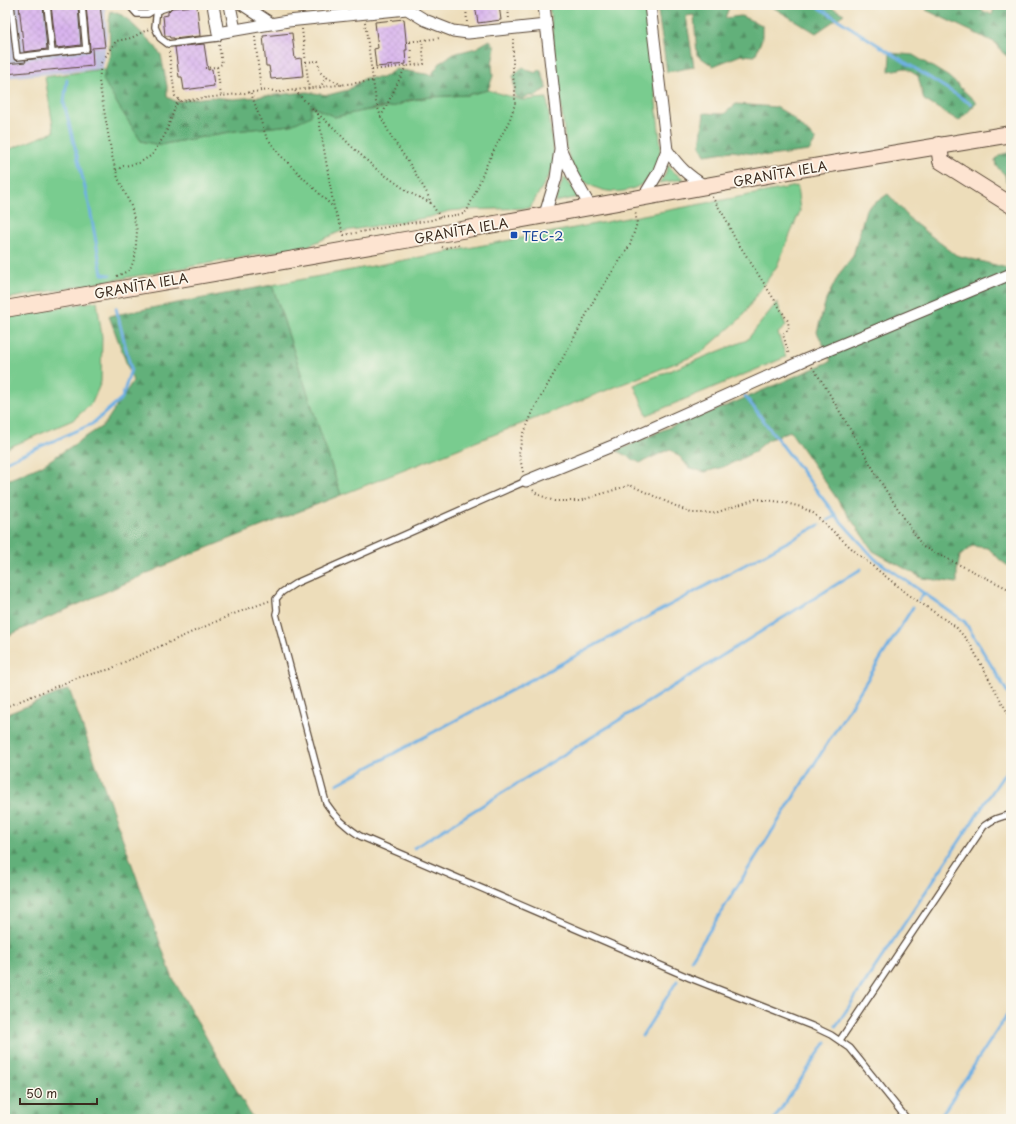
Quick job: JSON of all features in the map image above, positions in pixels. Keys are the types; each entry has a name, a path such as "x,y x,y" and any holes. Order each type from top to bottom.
{"main road":[{"name":"GRANĪTA IELA","path":"5,309 639,197 1011,134"},
{"path":"940,145 941,161 1011,205"}],"street":[{"path":"213,5 218,36 235,30 272,24 407,9 425,20 453,31 468,33 546,25"},
{"path":"230,5 235,30"},
{"path":"243,5 272,24"},
{"path":"544,5 560,148 556,178 545,214"},
{"path":"639,197 658,173 667,150 650,5"},
{"path":"560,148 573,176 590,206"},
{"path":"667,150 684,171 705,186"},
{"path":"526,481 617,444 807,359 1011,274"}],"lane":[{"path":"11,5 17,57 86,50 82,5"},
{"path":"46,5 52,53"},
{"path":"128,5 137,14 148,14 161,6"},
{"path":"161,6 156,27 160,38 168,44 218,36"},
{"path":"526,481 296,583 282,592 276,599 276,614 326,803 335,815 351,830 367,839 683,975 817,1028 840,1040 850,1048 907,1119"},
{"path":"840,1040 984,826 992,820 1011,815"}],"path":[{"path":"466,5 468,33"},
{"path":"318,114 334,208 344,235 463,214 467,211 486,166 510,119 515,104 512,59 513,41 508,5"},
{"path":"364,13 376,102 381,117 440,217"},
{"path":"301,20 309,89"},
{"path":"105,291 118,276 130,270 135,258 137,231 132,206 118,178 112,156 99,82 101,63 116,41 131,38 156,27"},
{"path":"254,27 261,92"},
{"path":"406,42 445,37 453,31"},
{"path":"205,68 217,67 222,64 218,36"},
{"path":"372,70 424,64 422,40"},
{"path":"410,42 412,66"},
{"path":"168,44 175,96 179,100 186,101 270,90 278,92 295,91 373,81"},
{"path":"306,62 318,61 320,72 326,77 342,85"},
{"path":"381,117 406,66"},
{"path":"217,67 221,96"},
{"path":"320,88 326,77"},
{"path":"295,91 335,129 350,146 375,168 410,193 432,203"},
{"path":"251,92 266,136 279,154 334,208"},
{"path":"116,170 124,166 139,163 152,155 165,134 179,100"},
{"path":"705,186 726,219 733,235 788,321 789,329 783,334 792,366"},
{"path":"639,197 637,224 630,245 595,298 534,409 522,438 519,453 526,481 537,494 554,501 579,501 630,485 691,513 715,513 756,499 801,506 820,519 860,556 909,594 956,627 970,644 1011,719"},
{"path":"807,359 823,383 885,489 923,547 1011,590"},
{"path":"5,707 78,678 111,669 231,615 276,599"}],"shaded area":[{"path":"5,5 105,5 107,32 103,69 5,78"}],"green space":[{"path":"549,5 645,5 661,148 658,162 654,171 645,182 637,187 617,192 597,188 588,184 580,177 573,167 566,147"},
{"path":"657,5 730,5 725,18 741,16 762,25 762,39 755,56 741,55 713,66 697,55 694,15 686,16 694,67 667,72"},
{"path":"769,5 827,5 844,14 816,33"},
{"path":"929,5 970,5 992,15 995,5 1011,5 1011,59 1003,53 996,43 926,10"},
{"path":"111,11 124,16 155,46 161,55 167,86 167,97 177,102 210,97 234,99 307,92 328,95 348,90 365,78 382,78 396,69 431,75 441,62 453,54 476,48 490,40 495,47 492,64 493,76 488,90 467,95 409,100 393,107 377,108 335,117 311,106 311,116 291,125 235,131 159,145 141,141 116,103 103,79 110,54 109,21"},
{"path":"890,53 913,55 949,77 977,103 959,121 924,100 918,76 905,68 889,71"},
{"path":"523,67 536,73 540,69 547,89 540,92 536,96 528,96 522,99 515,96 513,76"},
{"path":"103,69 141,141 159,145 235,131 291,125 310,106 335,117 355,112 393,107 409,101 431,97 467,95 488,90 522,100 547,98 555,165 530,208 449,211 430,217 339,232 308,246 5,299 5,151 54,132 45,77"},
{"path":"736,104 776,107 788,114 816,140 809,151 769,156 732,151 705,155 700,146 704,113 724,114"},
{"path":"1011,152 1011,184 1006,182 1005,175 996,166 995,160 1000,155"},
{"path":"668,165 675,173 684,179 659,183 665,175"},
{"path":"564,177 579,197 555,202"},
{"path":"797,186 800,211 777,266 741,318 701,353 341,495 272,285"},
{"path":"888,194 913,222 956,255 1011,269 1011,568 988,548 972,546 960,556 957,571 957,583 922,578 873,551 790,431 768,440 754,452 739,460 723,467 705,472 689,468 681,458 670,449 640,463 617,451 665,429 724,407 831,361 817,332 826,300 839,274 853,256 866,209"},
{"path":"272,285 341,495 184,557 5,637 5,481 41,466 104,425 133,381 109,316"},
{"path":"97,301 102,337 101,382 92,403 73,420 5,449 5,317"},
{"path":"777,302 786,326 778,333 786,357 647,415 634,385 747,340"},
{"path":"69,689 173,979 253,1119 5,1119 5,715"}],"building":[{"path":"19,5 43,5 47,49 24,52"},
{"path":"51,5 78,5 81,45 56,48"},
{"path":"86,5 100,5 105,47 92,48 93,66 5,74 5,64 89,52"},
{"path":"475,5 499,5 501,20 478,23"},
{"path":"197,6 200,36 174,39 170,38 169,36 165,36 163,16 168,15 168,12 172,8"},
{"path":"404,19 407,50 405,50 406,64 376,67 374,49 378,48 375,22"},
{"path":"292,33 295,59 301,58 303,76 271,79 269,66 266,66 263,36"},
{"path":"204,44 208,70 212,69 214,86 184,90 182,77 179,77 175,47"}],"waterway":[{"path":"815,5 971,104"},
{"path":"67,80 64,103 89,204 102,274 110,275"},
{"path":"5,462 92,424 122,398 131,369 116,308"},
{"path":"745,396 836,516 875,559 965,622 1011,698"},
{"path":"828,520 836,516"},
{"path":"337,784 819,525"},
{"path":"414,848 861,569"},
{"path":"919,600 924,593"},
{"path":"691,960 913,607"},
{"path":"836,1026 1011,764"},
{"path":"642,1036 677,981"},
{"path":"939,1119 1011,1009"},
{"path":"774,1119 826,1042"}],"place":[{"name":"TEC-2","path":"514,235"}]}
